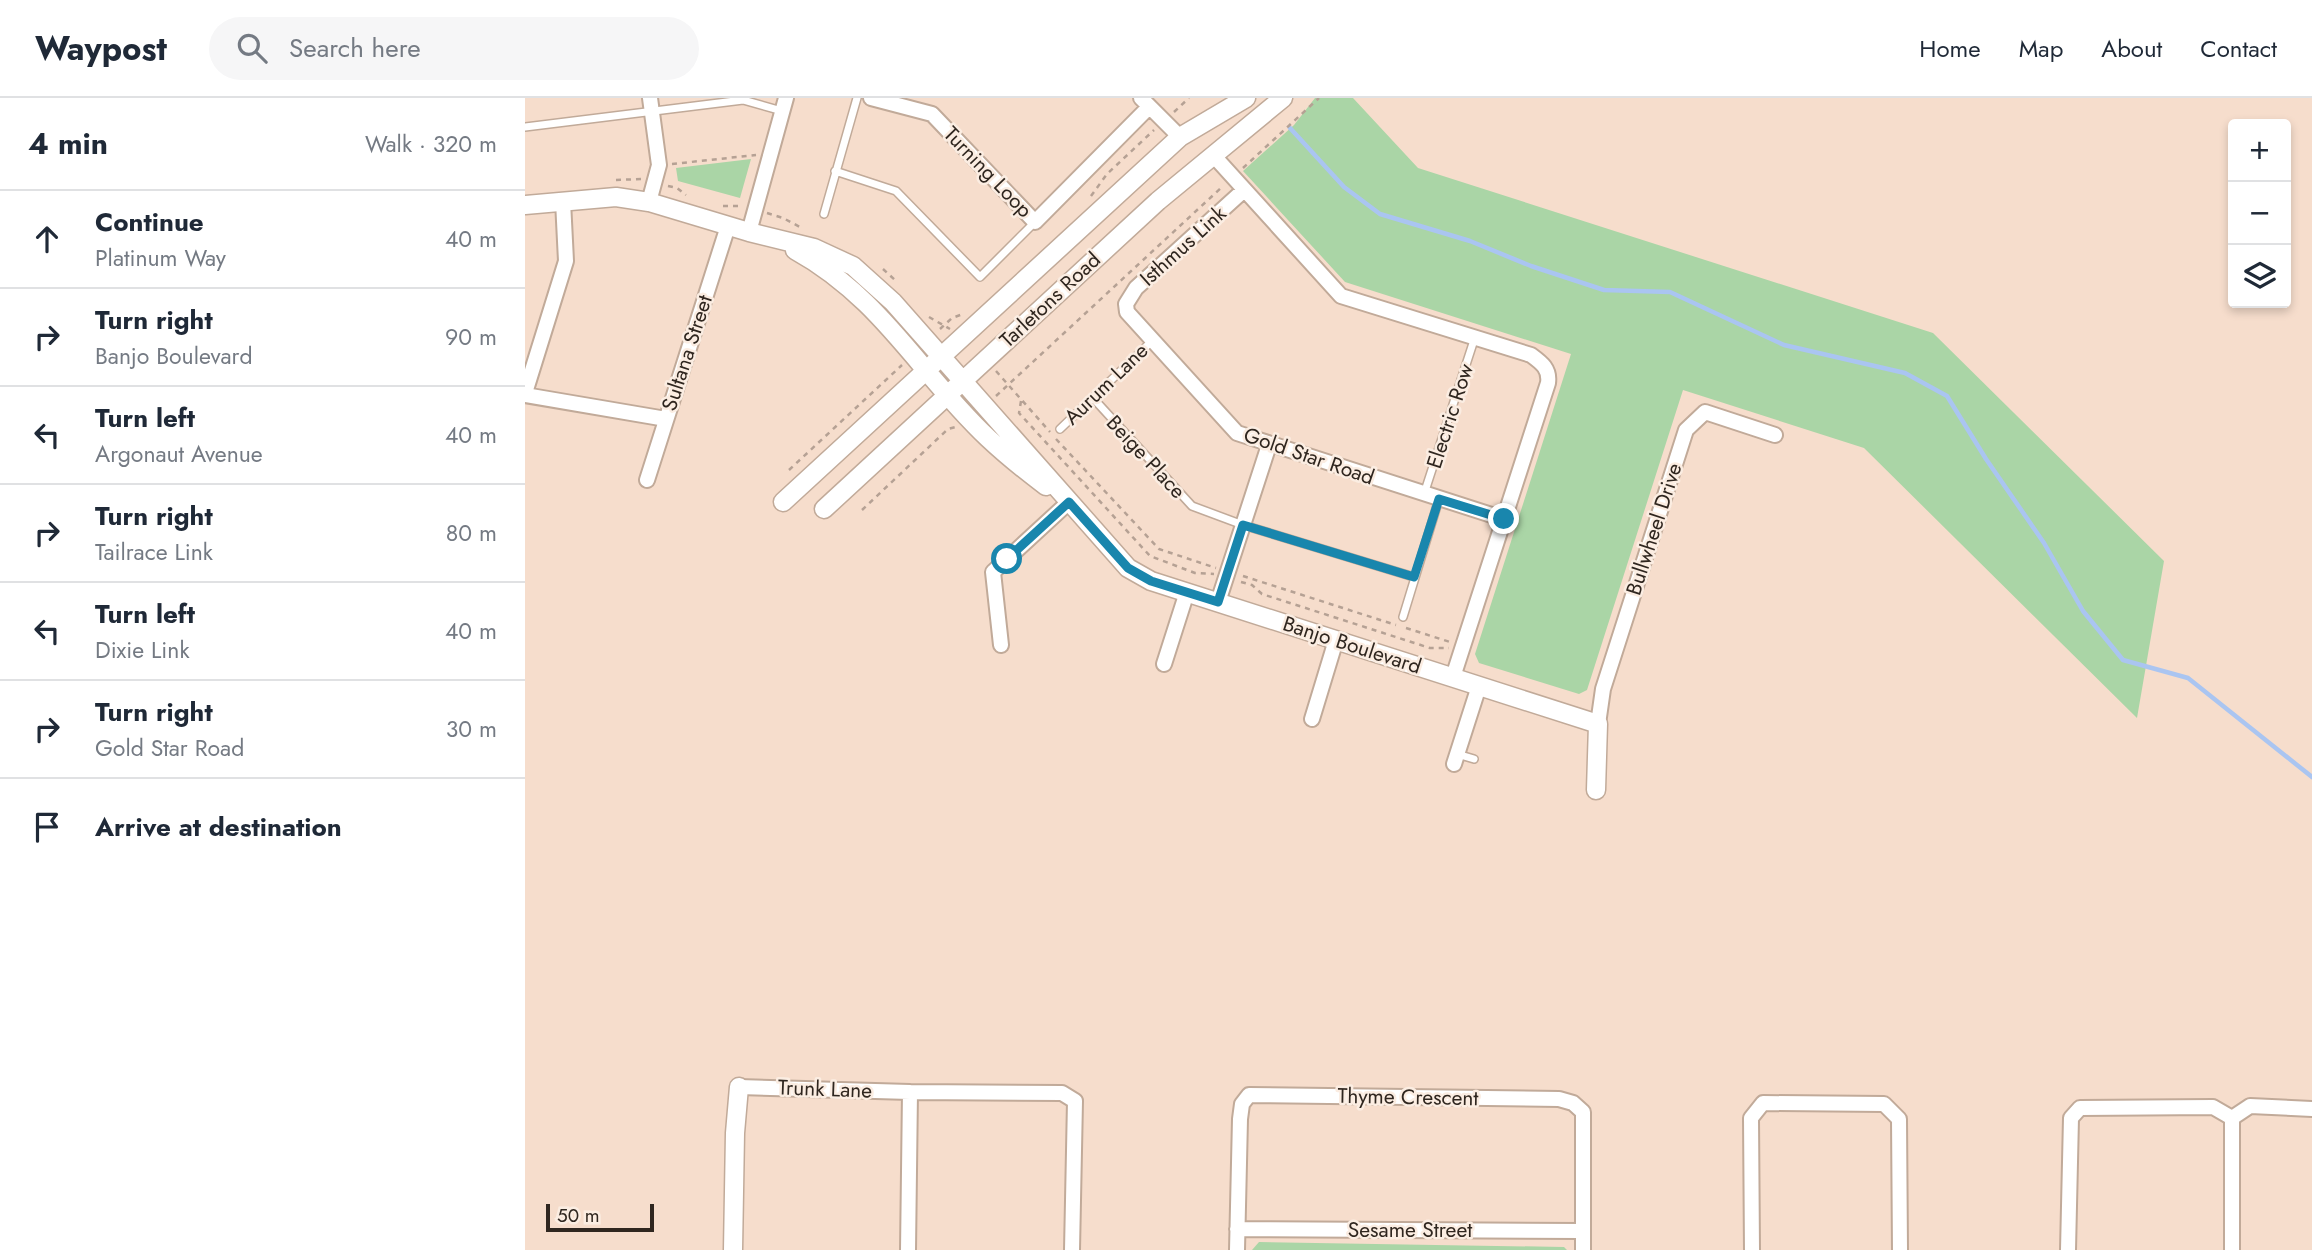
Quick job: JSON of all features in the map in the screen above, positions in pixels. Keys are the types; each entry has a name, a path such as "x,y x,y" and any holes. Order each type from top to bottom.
{"street":[{"name":"Turning Loop","path":"870,98 932,114 1035,222 1145,103"},
{"name":"Tarletons Road","path":"783,502 1180,137 1245,98"},
{"name":"Tarletons Road","path":"824,509 958,377 1158,201 1283,98"},
{"path":"1145,103 1180,137"},
{"path":"649,202 659,165 651,104"},
{"path":"749,232 784,105"},
{"path":"1214,156 1342,296 1531,355 1543,363 1549,374 1453,677"},
{"name":"Isthmus Link","path":"1126,304 1136,288 1244,190"},
{"path":"525,205 616,197 649,202 773,239"},
{"path":"563,201 566,261 525,394 666,419"},
{"name":"Sultana Street","path":"647,480 728,226"},
{"name":"Banjo Boulevard","path":"773,239 811,259 853,289 891,327 988,438 1069,502"},
{"name":"Banjo Boulevard","path":"773,239 814,248 853,266 893,302 1128,568 1151,581 1598,724"},
{"name":"Gold Star Road","path":"1126,304 1127,312 1237,433 1504,519"},
{"name":"Bullwheel Drive","path":"1598,724 1604,689 1686,430 1705,412 1775,435"},
{"path":"1218,602 1269,444"},
{"path":"1001,645 993,572 1069,502"},
{"path":"1164,664 1187,592"},
{"path":"1312,719 1336,640"},
{"path":"1456,759 1479,686"},
{"path":"1596,790 1598,724"},
{"path":"733,1250 735,1133 739,1087"},
{"name":"Trunk Lane","path":"739,1087 1062,1093 1075,1101 1072,1250"},
{"path":"908,1250 910,1092"},
{"name":"Thyme Crescent","path":"1237,1250 1240,1119 1242,1104 1249,1095 1559,1099 1573,1103 1583,1112 1583,1250"},
{"path":"1752,1250 1751,1118 1763,1104 1884,1104 1899,1119 1900,1250"},
{"path":"2232,1118 2250,1106 2312,1109"},
{"path":"2068,1250 2071,1118 2080,1108 2213,1107 2232,1118"},
{"path":"2232,1118 2232,1250"},
{"name":"Sesame Street","path":"1237,1229 1582,1231"}],"lane":[{"path":"824,214 857,98"},
{"path":"525,127 651,104 743,100 784,105"},
{"path":"835,171 896,191 980,277 1035,222"},
{"name":"Electric Row","path":"1424,494 1475,337"},
{"name":"Aurum Lane","path":"1060,429 1153,339"},
{"name":"Beige Place","path":"1093,398 1192,506 1243,525 1414,577"},
{"path":"1403,617 1439,499"},
{"path":"1456,759 1474,759"}],"path":[{"path":"1181,98 1185,102"},
{"path":"1091,196 1107,173 1189,98"},
{"path":"984,407 1319,98"},
{"path":"659,165 770,154"},
{"path":"927,341 952,318 968,312"},
{"path":"789,470 914,354"},
{"path":"862,510 948,429 962,427 970,419"}],"green space":[{"path":"1315,98 1353,98 1418,168 1933,333 2164,561 2137,718 1864,448 1683,390 1587,690 1579,694 1479,663 1475,654 1571,354 1345,282 1243,171 1294,125"},
{"path":"751,159 740,198 678,181 676,168"},
{"path":"1259,1242 1564,1247 1567,1250 1252,1250"}],"waterway":[{"path":"1290,128 1344,187 1380,214 1470,241 1531,266 1604,290 1670,292 1784,345 1905,373 1947,396 1986,459 2044,543 2083,611 2123,660 2188,678 2312,777"}],"route":[{"path":"1007,559 1069,502 1128,568 1151,581 1218,602 1243,525 1414,577 1439,499 1504,519"}]}
